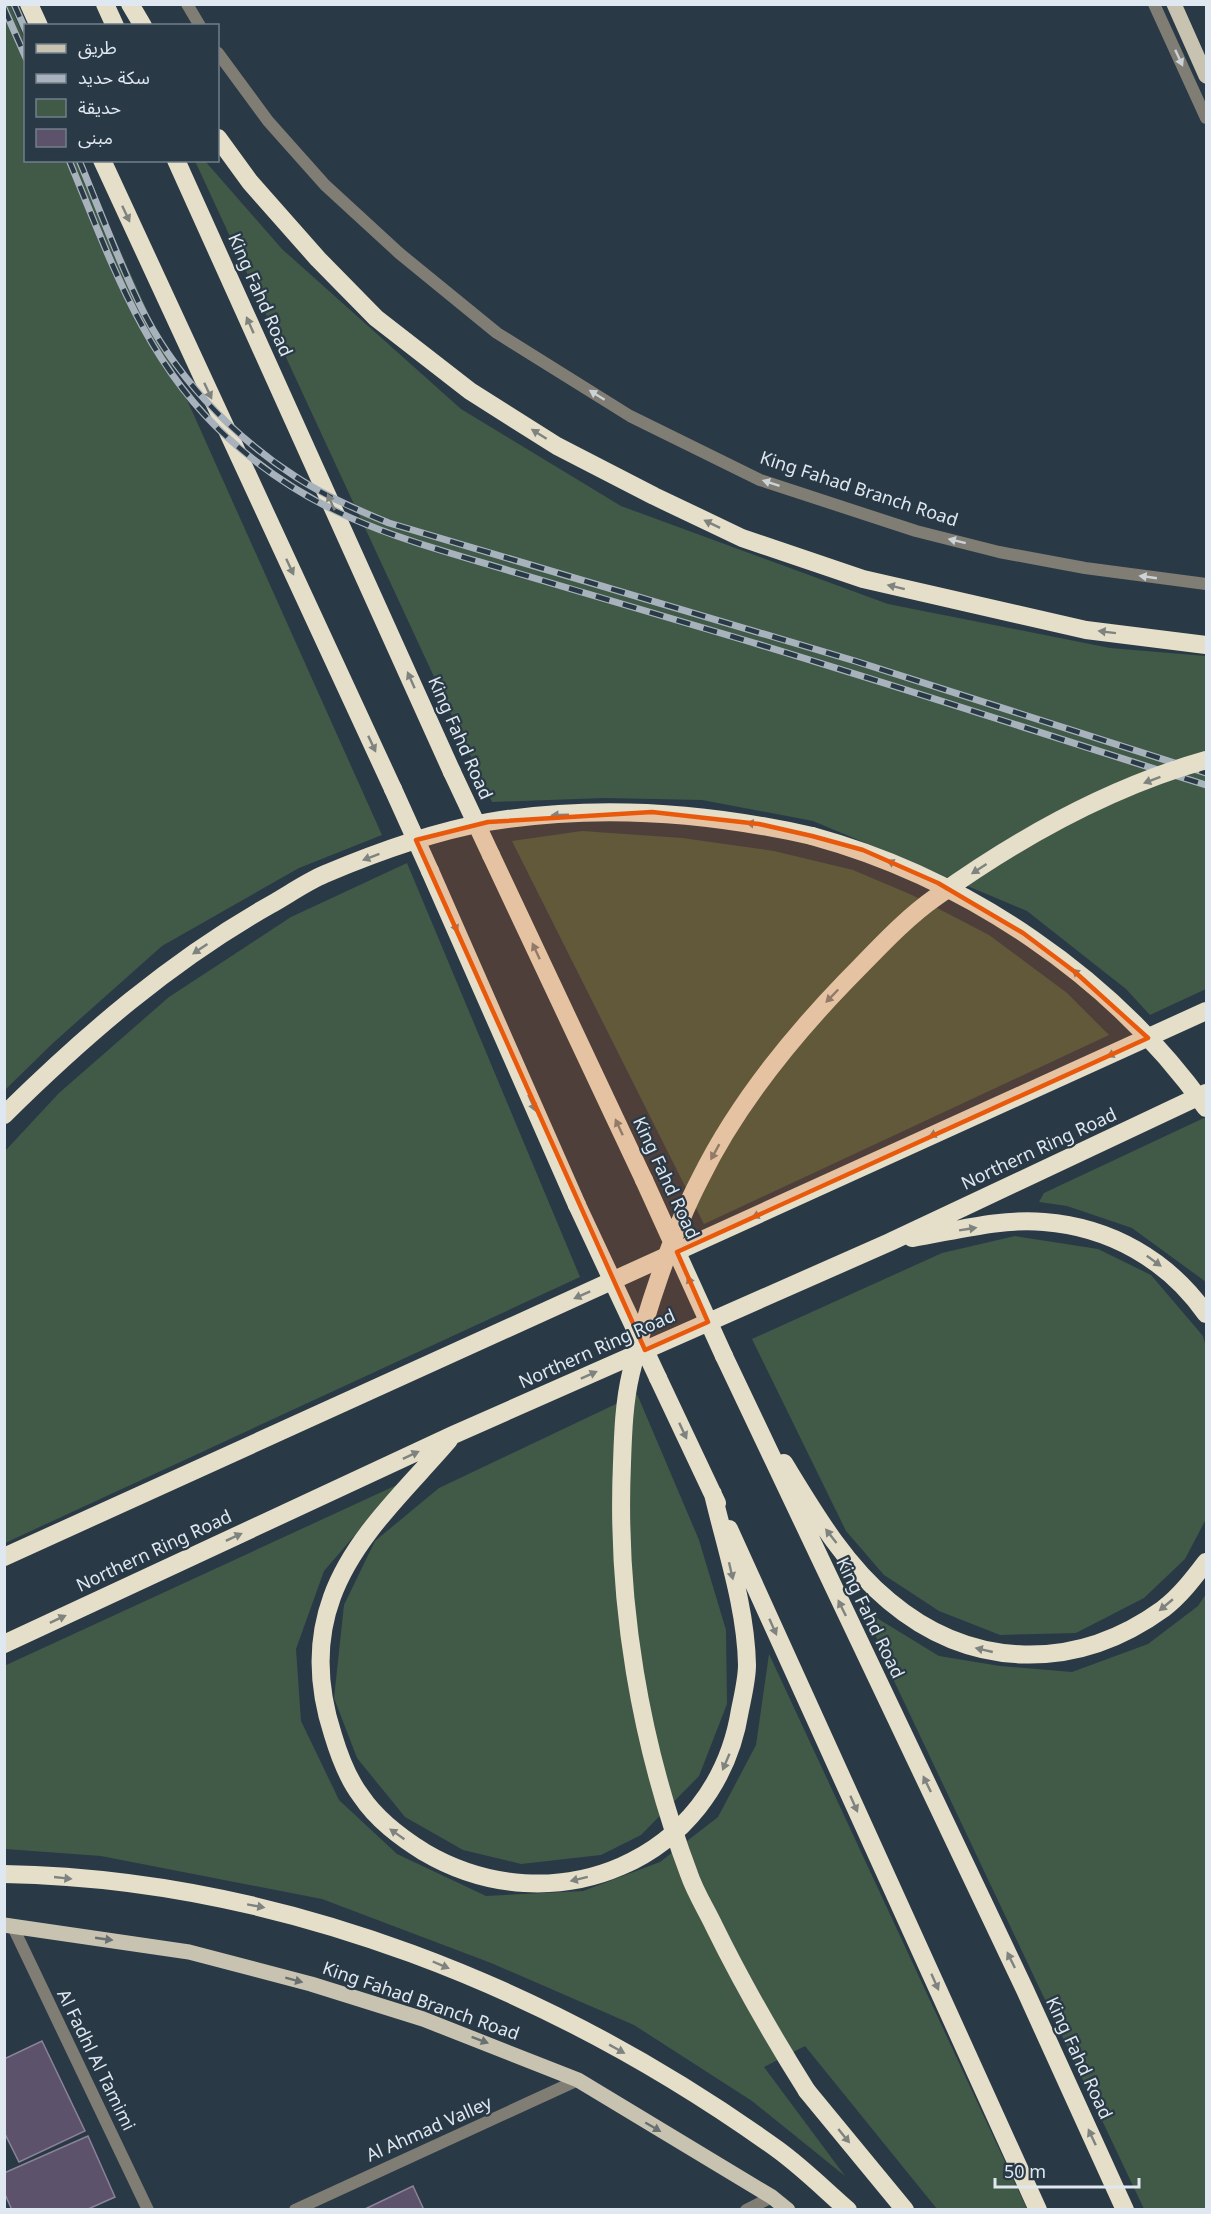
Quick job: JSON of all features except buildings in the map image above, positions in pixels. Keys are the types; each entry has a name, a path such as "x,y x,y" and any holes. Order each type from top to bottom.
{"highway":[{"path":"29,4 38,24"},
{"path":"105,4 114,24"},
{"path":"130,4 142,24"},
{"path":"219,139 250,182 318,259 376,318 470,390 557,446 654,496 742,538 863,579 1086,630 1206,645"},
{"path":"103,162 393,789 577,1204 713,1494 1038,2210"},
{"name":"King Fahd Road","path":"177,162 490,855 644,1180 735,1385 1020,1979 1125,2210"},
{"path":"905,2210 807,2091 762,2018 690,1877 665,1800 639,1696 624,1605 620,1508 624,1423 630,1375 664,1269 698,1181 735,1118 814,1015 873,954 933,899 1002,853 1109,796 1206,760"},
{"path":"4,1115 62,1058 148,985 242,921 322,875 415,840 488,822 546,816 652,812 759,824 812,836 863,850 938,883 1023,933 1076,972 1125,1015 1187,1081 1206,1108"},
{"path":"4,1557 1206,1011"},
{"name":"Northern Ring Road","path":"4,1644 453,1435 890,1242 1206,1093"},
{"path":"890,1242 1013,1222 1043,1221 1081,1227 1115,1237 1144,1254 1171,1274 1195,1298 1206,1314"},
{"path":"735,1385 821,1523 854,1565 888,1600 912,1619 965,1645 1018,1655 1048,1655 1090,1646 1128,1630 1164,1608 1186,1587 1206,1562"},
{"path":"453,1435 349,1559 332,1597 321,1635 319,1671 327,1719 338,1752 360,1796 388,1827 417,1848 448,1866 490,1880 529,1885 567,1883 599,1874 631,1860 681,1827 709,1792 720,1774 736,1733 747,1666 741,1615 713,1494"},
{"path":"4,1874 147,1886 269,1908 406,1951 555,2016 686,2088 779,2151 849,2210"}],"main road":[{"path":"1174,4 1206,76"},
{"name":"King Fahad Branch Road","path":"8,1925 189,1952 311,1984 423,2019 578,2080 772,2196 788,2210"}],"street":[{"path":"187,4 199,24"},
{"path":"1154,4 1206,118"},
{"name":"King Fahad Branch Road","path":"219,54 268,121 326,185 399,253 497,333 630,416 760,480 916,531 999,552 1085,568 1206,584"},
{"name":"Al Fadhl Al Tamimi","path":"8,1925 148,2210"},
{"name":"Al Ahmad Valley","path":"295,2210 578,2080"},
{"path":"746,2210 772,2196"}],"highlighted area":[{"path":"652,812 759,824 812,836 863,850 938,883 1023,933 1075,972 1148,1038 677,1252 708,1322 645,1350 416,840 488,822"}],"green space":[{"path":"4,5 10,5 24,38 24,162 80,162 382,835 299,868 162,946 53,1043 5,1090"},
{"path":"195,162 206,162 282,249 461,409 621,506 888,604 1110,648 1206,656 1206,989 1150,1015 1126,989 1027,911 813,821 702,800 604,798 492,802"},
{"path":"582,831 682,838 774,851 853,870 912,895 989,935 1067,993 1109,1035 704,1224 512,841"},
{"path":"407,863 580,1277 5,1543 5,1151 59,1093 169,997 291,917"},
{"path":"1206,1117 1206,1282 1132,1228 1067,1206 1039,1202 1044,1193"},
{"path":"1015,1236 1098,1249 1151,1275 1203,1336 1206,1347 1206,1519 1185,1559 1144,1598 1076,1633 1000,1635 939,1611 884,1575 846,1531 752,1339 942,1253"},
{"path":"637,1394 699,1540 726,1630 727,1704 699,1776 641,1835 601,1855 521,1864 463,1850 405,1817 357,1758 334,1698 344,1605 375,1541 439,1488"},
{"path":"399,1484 324,1571 296,1649 301,1721 339,1800 397,1854 486,1896 583,1891 660,1862 718,1817 756,1745 769,1654 1027,2209 937,2209 805,2046 764,2067 845,2176 752,2101 634,2025 491,1963 322,1899 101,1856 5,1849 4,1666"},
{"path":"1206,1594 1206,2209 1144,2209 887,1666 867,1612 939,1656 1000,1666 1072,1672 1148,1644 1198,1606"}],"railway":[{"path":"14,4 24,26"},
{"path":"4,8 24,53"},
{"path":"70,162 133,309 152,344 174,377 199,409 228,438 295,489 329,508 364,524 437,549 793,655 1206,785"},
{"path":"80,162 131,286 168,354 186,378 226,422 272,460 318,490 389,523 855,661 1206,773"}]}
